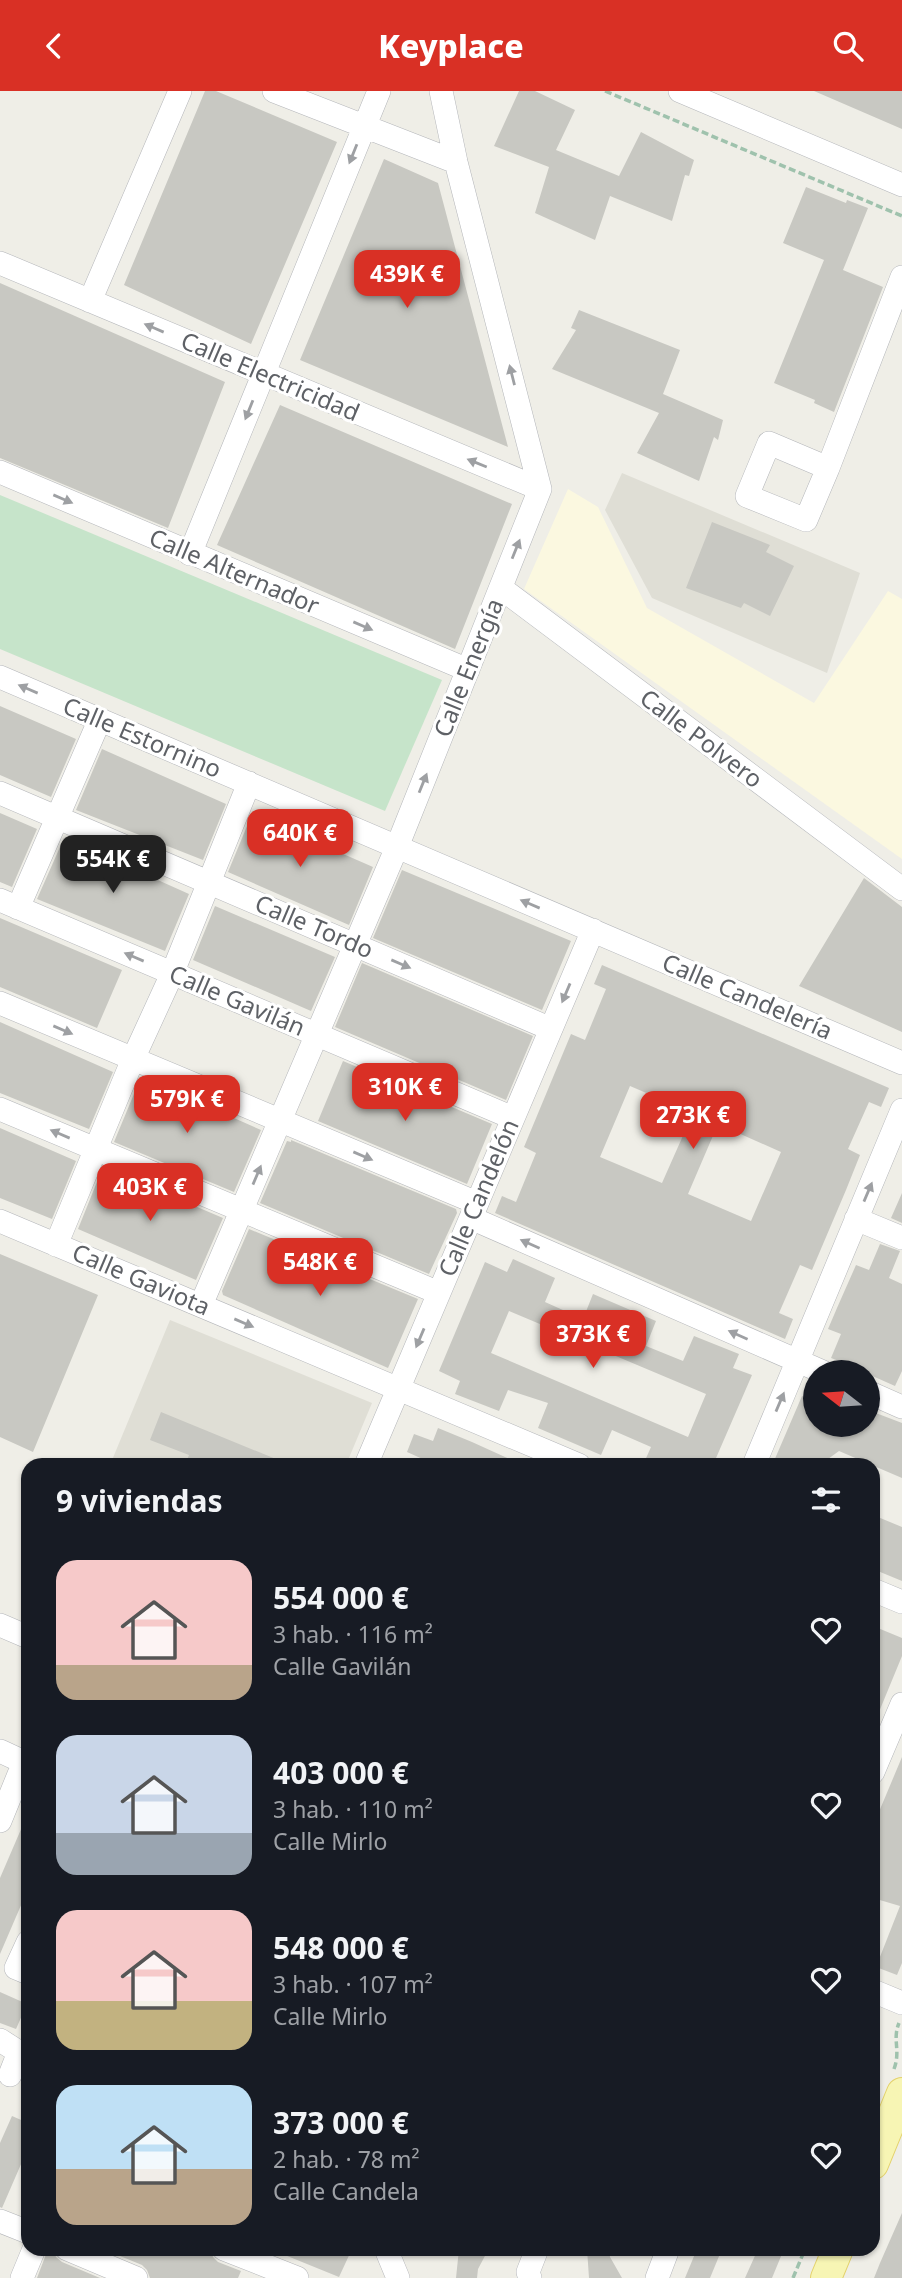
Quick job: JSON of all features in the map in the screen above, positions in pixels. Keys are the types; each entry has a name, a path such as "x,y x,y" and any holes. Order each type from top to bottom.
{"main road":[{"path":"880,2140 896,2085"},
{"path":"827,2278 835,2256"}],"street":[{"path":"90,300 180,91"},
{"path":"275,91 456,162"},
{"path":"190,554 379,91"},
{"path":"441,91 456,162 540,489"},
{"path":"680,91 902,185"},
{"name":"Calle Electricidad","path":"0,263 540,489"},
{"path":"828,468 902,277"},
{"name":"Calle Alternador","path":"0,472 468,670"},
{"name":"Calle Energía","path":"201,1305 397,847 540,489"},
{"name":"Calle Polvero","path":"501,588 902,889"},
{"name":"Calle Estornino","path":"0,677 593,930"},
{"path":"9,904 57,817 100,719"},
{"path":"56,1245 133,1059 172,974 249,783"},
{"name":"Calle Tordo","path":"0,793 551,1029"},
{"name":"Calle Gavilán","path":"9,904 513,1118"},
{"name":"Calle Candelón","path":"369,1458 593,930"},
{"name":"Calle Candelería","path":"593,930 902,1063"},
{"path":"0,1003 280,1121 803,1364"},
{"path":"0,1109 439,1293"},
{"path":"757,1458 902,1110"},
{"path":"856,1219 902,1238"},
{"name":"Calle Gaviota","path":"0,1221 563,1458"},
{"path":"880,1397 902,1407"},
{"path":"880,1593 902,1602"},
{"path":"0,1625 21,1634"},
{"path":"880,1756 902,1704"},
{"path":"0,1751 21,1761"},
{"path":"0,1821 21,1774"},
{"path":"880,1996 901,2010"},
{"path":"10,2075 16,2050"},
{"path":"0,2221 21,2230"},
{"path":"22,2278 25,2256"},
{"path":"84,2256 136,2278"},
{"path":"242,2256 298,2278"},
{"path":"389,2256 398,2278"},
{"path":"529,2275 535,2256"},
{"path":"657,2278 665,2256"}],"path":[{"path":"605,91 902,216"},
{"path":"896,2085 899,2056 895,2032 901,2010"},
{"path":"793,2278 802,2256"}],"shaded area":[{"path":"622,473 860,573 827,673 652,598 605,510"},
{"path":"568,489 598,507 647,608 814,703 888,591 902,599 902,859 524,589"},
{"path":"170,1320 372,1403 349,1458 113,1458"}],"green space":[{"path":"0,495 442,680 385,811 0,649"}],"building":[{"path":"205,91 216,91 337,142 251,344 124,285"},
{"path":"519,91 535,91 575,110 556,150 619,176 641,132 694,160 689,176 685,175 672,221 610,196 595,240 535,213 549,167 494,146"},
{"path":"814,91 902,91 902,129"},
{"path":"384,159 438,183 508,447 300,360"},
{"path":"806,187 846,203 847,200 868,208 843,270 883,287 834,412 814,403 815,400 774,383 824,260 783,243"},
{"path":"0,283 225,382 168,528 0,458"},
{"path":"579,310 680,350 663,394 723,420 718,440 714,437 699,481 637,453 659,413 552,369 576,330 571,328"},
{"path":"280,405 512,504 455,649 217,545"},
{"path":"712,522 770,545 766,552 794,566 770,616 744,603 741,608 686,588"},
{"path":"0,706 76,739 51,797 0,775"},
{"path":"102,749 226,804 203,860 76,810"},
{"path":"0,813 37,829 12,887 0,882"},
{"path":"252,814 373,867 349,925 228,872"},
{"path":"64,838 189,894 165,951 37,899"},
{"path":"402,870 571,941 542,1010 373,938"},
{"path":"864,878 902,907 902,1032 799,986"},
{"path":"215,906 335,957 311,1011 193,960"},
{"path":"0,918 122,970 97,1028 0,987"},
{"path":"362,963 533,1036 506,1100 335,1027"},
{"path":"602,965 889,1088 881,1107 869,1102 848,1149 860,1155 812,1270 800,1265 779,1313 793,1319 785,1339 495,1213 502,1196 516,1202 536,1153 524,1147 571,1034 585,1040 606,989 594,984","holes":["630,1086 693,1113 662,1183 600,1157","718,1124 781,1152 751,1221 688,1194"]},
{"path":"0,1022 113,1072 89,1129 0,1093"},
{"path":"343,1061 492,1124 467,1184 318,1121"},
{"path":"141,1077 261,1130 234,1192 114,1142"},
{"path":"0,1128 76,1161 52,1219 0,1198"},
{"path":"291,1140 456,1209 457,1213 429,1274 260,1203 287,1141"},
{"path":"103,1167 223,1218 196,1280 78,1229"},
{"path":"902,1193 902,1223 891,1218"},
{"path":"249,1229 418,1299 388,1368 223,1295 222,1291"},
{"path":"880,1244 900,1251 889,1278 902,1284 902,1371 895,1386 880,1379 880,1360 831,1358 841,1334 828,1329 837,1308 856,1265 869,1270"},
{"path":"0,1254 98,1295 33,1452 0,1437"},
{"path":"513,1259 555,1278 545,1302 583,1319 593,1294 656,1321 646,1346 683,1361 694,1336 739,1354 733,1368 752,1375 716,1458 646,1458 651,1447 612,1430 601,1455 538,1428 548,1403 508,1390 499,1411 455,1394 460,1381 439,1371 485,1262 507,1272","holes":["509,1311 706,1394 688,1437 491,1353"]},
{"path":"802,1396 803,1437 880,1437 880,1415 902,1423 902,1478 880,1469 880,1458 855,1458 839,1451 829,1458 775,1458"},
{"path":"161,1412 273,1458 188,1458 189,1455 150,1440"},
{"path":"438,1428 507,1458 420,1458 407,1452 414,1434 433,1441"},
{"path":"880,1518 902,1527 902,1581 880,1572"},
{"path":"880,1629 902,1638 902,1656 880,1709"},
{"path":"902,1757 902,1963 897,1975 880,1969 880,1957 900,1906 880,1900 880,1809"},
{"path":"21,1829 21,1905 0,1954 0,1878"},
{"path":"0,1992 21,2001 21,2018 16,2029 0,2023"},
{"path":"12,2116 21,2120 21,2164 2,2208 0,2207 0,2143"},
{"path":"902,2213 902,2278 874,2278 880,2263"},
{"path":"45,2256 56,2256 62,2262 100,2278 37,2278"},
{"path":"120,2256 213,2256 218,2262 241,2271 238,2278 150,2278 142,2265"},
{"path":"287,2256 349,2256 339,2277"},
{"path":"458,2256 485,2256 478,2269 477,2278 456,2278"},
{"path":"587,2256 610,2256 622,2278 589,2278"},
{"path":"694,2256 719,2256 710,2278 685,2278"},
{"path":"755,2256 781,2256 772,2278 745,2278"}]}
